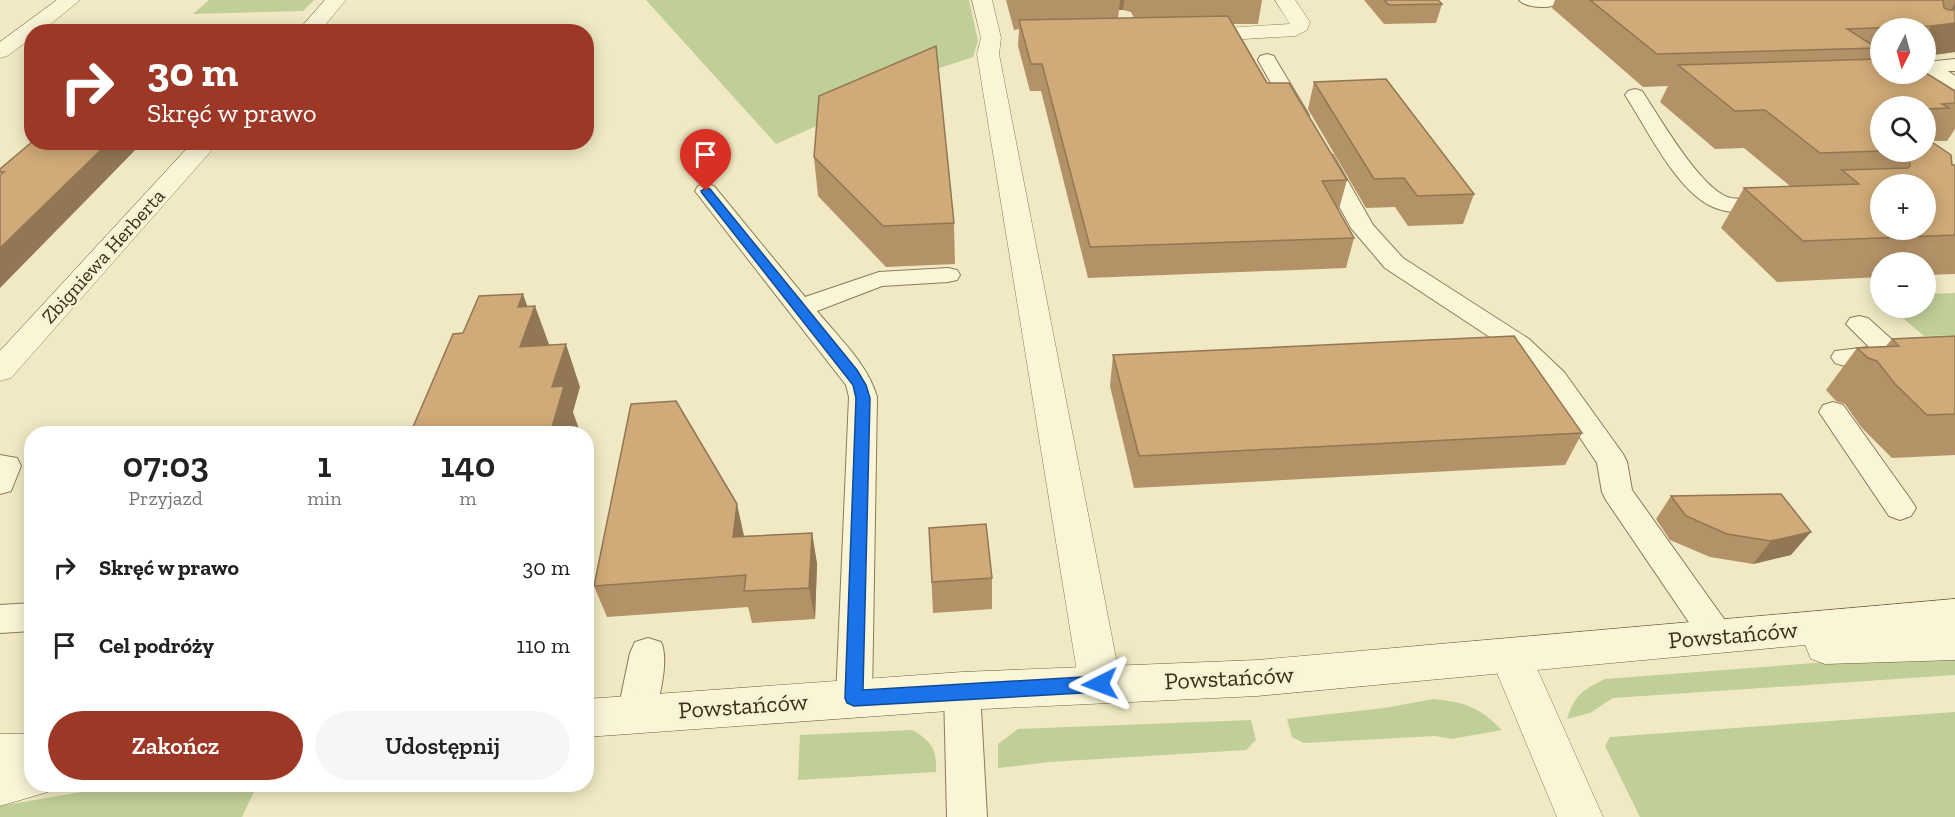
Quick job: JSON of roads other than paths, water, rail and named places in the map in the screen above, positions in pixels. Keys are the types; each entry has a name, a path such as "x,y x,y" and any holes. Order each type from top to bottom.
{"street":[{"path":"38,24 70,0"},
{"path":"315,24 336,0"},
{"path":"982,0 1002,38 988,54 1100,684"},
{"path":"1174,36 1286,33 1300,26 1300,22 1285,0"},
{"path":"0,52 24,34"},
{"name":"Zbigniewa Herberta","path":"0,371 200,150"},
{"name":"Powstańców","path":"594,717 962,691 1257,678 1955,615"},
{"name":"Powstańców","path":"1511,656 1955,643"},
{"path":"1511,656 1580,817"},
{"path":"0,754 24,754"},
{"path":"0,785 24,779"}],"lane":[{"path":"1527,0 1551,2"},
{"path":"1267,60 1363,228 1395,263 1520,345 1554,378 1612,462 1617,492 1717,636"},
{"path":"1955,65 1929,67 1955,84"},
{"path":"1659,94 1635,95 1693,179 1708,196 1725,204 1792,202"},
{"path":"706,191 853,373 860,385 863,398 854,698"},
{"path":"800,308 879,279 948,275"},
{"path":"1859,324 1893,355"},
{"path":"1845,357 1955,352"},
{"path":"1833,412 1900,508"},
{"path":"0,466 6,466 0,483"},
{"path":"0,619 24,618"},
{"path":"636,714 648,653"},
{"path":"962,691 967,817"}]}
